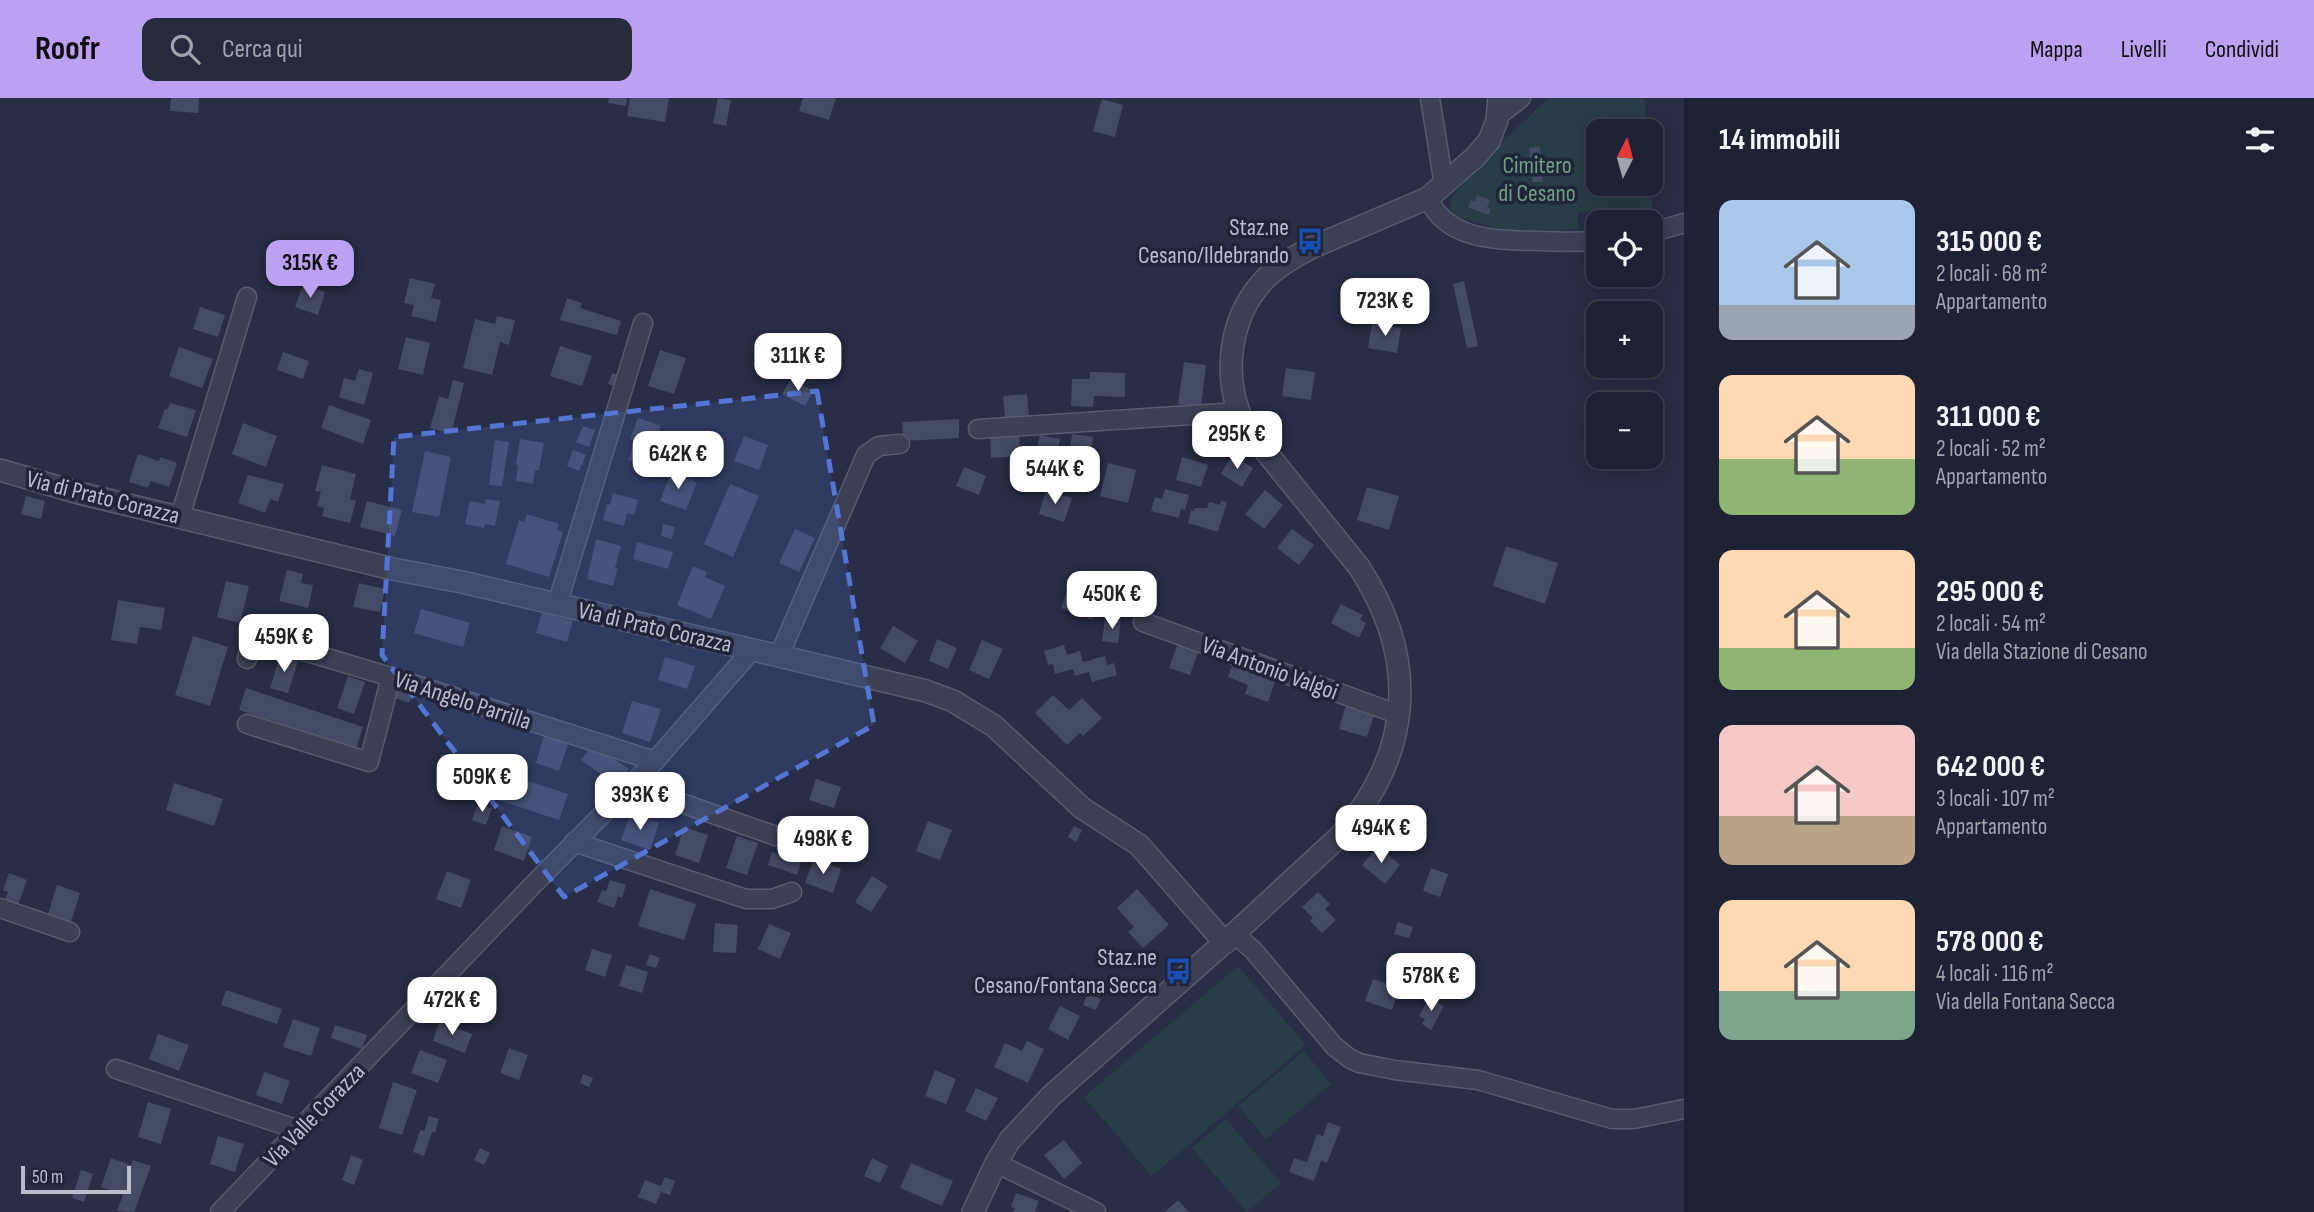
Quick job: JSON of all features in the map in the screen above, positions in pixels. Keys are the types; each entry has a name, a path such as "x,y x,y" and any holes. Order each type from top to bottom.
{"street":[{"path":"1430,98 1435,212 1454,227 1475,235 1510,240 1586,241"},
{"path":"973,1212 996,1163 1015,1134 1051,1096 1230,938 1341,835 1356,818 1381,777 1396,734 1398,714 1399,664 1392,635 1375,593 1353,559 1252,437 1238,412 1232,387 1231,348 1240,318 1260,285 1269,276 1296,256 1436,191 1486,144 1493,132 1498,107 1521,98"},
{"path":"1663,229 1684,223"},
{"path":"180,517 247,297"},
{"path":"557,605 643,323"},
{"path":"978,429 1238,412"},
{"path":"779,656 866,455 875,448 900,444"},
{"name":"Via di Prato Corazza","path":"0,470 79,493 779,656 926,691 953,701 977,714 1004,735 1082,808 1147,851 1230,938"},
{"name":"Via Antonio Valgoi","path":"1143,622 1398,714"},
{"name":"Via Angelo Parrilla","path":"247,659 254,636 655,761"},
{"name":"Via Valle Corazza","path":"220,1212 655,761 752,650"},
{"path":"247,724 369,762 391,677"},
{"path":"630,785 776,836"},
{"path":"574,842 746,899 772,899 792,892"},
{"path":"0,908 70,932"},
{"path":"1230,938 1253,950 1334,1046 1359,1063 1478,1080 1612,1119 1634,1119 1684,1110"},
{"path":"116,1069 299,1130"},
{"path":"996,1163 1096,1212"}],"highlighted area":[{"path":"817,391 874,725 564,897 382,655 394,437"}],"green space":[{"name":"Cimitero di Cesano","path":"1549,98 1644,98 1645,119 1586,119 1586,196 1652,196 1652,208 1586,210 1578,212 1578,229 1543,232 1495,228 1455,216 1449,205 1451,198 1493,150"},
{"path":"1238,966 1306,1045 1152,1176 1084,1097"},
{"path":"1304,1051 1331,1084 1266,1139 1238,1106"},
{"path":"1226,1119 1281,1183 1247,1212 1192,1148"}],"building":[{"path":"171,98 199,98 198,113 170,111"},
{"path":"609,98 627,98 626,106 608,103"},
{"path":"630,98 669,98 665,122 627,116"},
{"path":"718,98 731,100 726,126 713,123"},
{"path":"803,98 836,98 829,120 799,111"},
{"path":"1102,99 1123,105 1115,137 1093,131"},
{"path":"1540,147 1543,182 1533,182 1529,148"},
{"path":"1477,195 1490,200 1487,208 1491,209 1488,215 1468,207 1471,200 1475,202"},
{"path":"410,278 435,284 431,298 441,300 436,322 411,316 414,305 404,303"},
{"path":"1346,279 1368,280 1366,309 1344,308"},
{"path":"1464,281 1478,346 1467,348 1453,284"},
{"path":"303,285 325,292 318,315 295,307"},
{"path":"567,298 582,303 580,308 621,321 617,335 560,320"},
{"path":"200,307 225,315 218,337 193,329"},
{"path":"497,316 515,320 509,345 500,342 492,375 463,368 475,319 495,324"},
{"path":"1372,324 1401,328 1397,353 1368,348"},
{"path":"406,337 430,343 423,375 398,369"},
{"path":"560,346 592,356 582,386 550,376"},
{"path":"179,347 213,359 202,388 169,376"},
{"path":"660,350 686,358 674,394 648,386"},
{"path":"283,352 309,361 303,379 277,370"},
{"path":"1184,362 1206,365 1201,407 1178,404"},
{"path":"1286,368 1315,372 1311,400 1282,396"},
{"path":"359,369 373,373 364,405 339,397 344,378 355,381"},
{"path":"1090,372 1125,373 1125,397 1094,396 1093,407 1071,406 1072,379 1090,379"},
{"path":"612,373 624,377 620,388 608,384"},
{"path":"791,379 813,391 805,406 782,394"},
{"path":"453,380 464,383 451,434 430,428 439,396 448,399"},
{"path":"1027,394 1029,417 1005,418 1003,396"},
{"path":"170,403 196,410 187,437 158,428"},
{"path":"329,405 371,420 363,444 321,428"},
{"path":"638,418 661,426 654,445 658,446 651,467 628,460 635,440 630,439"},
{"path":"959,419 959,438 903,441 902,422"},
{"path":"243,423 277,436 266,467 232,454"},
{"path":"583,426 595,430 589,447 576,442"},
{"path":"1072,434 1093,437 1090,460 1069,457"},
{"path":"1019,435 1021,456 991,458 990,437"},
{"path":"1040,435 1060,439 1054,467 1034,463"},
{"path":"744,436 768,445 759,470 734,461"},
{"path":"520,439 544,443 539,470 535,470 533,484 516,481"},
{"path":"495,440 509,442 502,486 489,485"},
{"path":"573,450 586,455 579,471 567,466"},
{"path":"425,451 451,457 439,517 412,512"},
{"path":"138,454 177,463 169,487 151,481 148,488 129,482"},
{"path":"1232,455 1253,468 1242,487 1221,474"},
{"path":"1182,457 1208,465 1201,487 1176,480"},
{"path":"1108,463 1136,470 1128,503 1100,496"},
{"path":"322,465 356,474 350,499 356,501 350,523 322,516 324,508 317,506 321,492 315,491"},
{"path":"964,467 986,476 979,495 956,486"},
{"path":"671,472 697,482 686,510 660,501"},
{"path":"248,475 284,484 278,502 270,499 265,513 238,503"},
{"path":"730,484 759,496 733,557 704,544"},
{"path":"1367,487 1399,496 1389,530 1357,520"},
{"path":"1165,489 1189,495 1185,510 1181,509 1179,518 1151,511 1155,497 1162,499"},
{"path":"1046,490 1072,498 1064,522 1039,514"},
{"path":"1265,490 1283,505 1264,529 1245,514"},
{"path":"613,493 638,500 634,515 627,513 624,526 603,520"},
{"path":"26,496 45,501 41,519 21,514"},
{"path":"486,499 500,501 495,526 485,524 484,528 465,524 470,501 485,504"},
{"path":"367,501 402,510 395,536 360,527"},
{"path":"1221,501 1227,502 1218,532 1188,523 1191,510 1207,508 1209,502 1220,505"},
{"path":"527,514 559,524 557,530 563,532 549,577 506,564 519,520 524,522"},
{"path":"663,524 675,527 672,539 661,536"},
{"path":"795,529 815,538 799,572 779,563"},
{"path":"1292,529 1314,545 1299,565 1277,548"},
{"path":"596,539 621,546 613,586 587,579"},
{"path":"637,542 673,552 668,569 633,559"},
{"path":"1506,546 1558,563 1545,604 1493,586"},
{"path":"693,566 707,572 705,577 725,586 711,619 677,605"},
{"path":"287,570 303,574 301,583 313,585 308,608 279,601"},
{"path":"226,581 249,586 240,623 217,617"},
{"path":"359,583 385,589 380,612 353,607"},
{"path":"1070,585 1101,597 1092,620 1061,608"},
{"path":"118,600 165,608 161,630 140,627 137,644 111,640"},
{"path":"1341,604 1363,615 1360,620 1366,623 1359,638 1331,623"},
{"path":"421,609 470,623 463,647 414,633"},
{"path":"542,612 573,621 567,642 536,633"},
{"path":"1105,619 1121,621 1118,643 1102,641"},
{"path":"893,626 918,641 905,663 880,648"},
{"path":"193,636 228,647 210,706 175,695"},
{"path":"937,639 957,648 948,669 929,661"},
{"path":"982,640 1003,649 989,679 969,670"},
{"path":"1178,642 1199,649 1190,675 1169,668"},
{"path":"1064,645 1067,655 1080,651 1083,662 1105,656 1107,665 1114,663 1117,675 1092,682 1089,672 1075,676 1073,669 1055,674 1053,664 1048,665 1044,651"},
{"path":"280,656 298,661 288,693 270,688"},
{"path":"665,657 695,666 687,689 658,680"},
{"path":"1234,660 1276,679 1268,702 1245,694 1248,685 1228,677"},
{"path":"348,676 365,682 354,714 337,708"},
{"path":"397,684 414,690 409,703 392,697"},
{"path":"246,688 363,727 356,749 239,710"},
{"path":"1053,695 1069,710 1082,698 1102,718 1083,736 1080,733 1067,745 1035,713"},
{"path":"632,701 661,709 650,742 622,733"},
{"path":"1346,704 1375,712 1367,737 1339,729"},
{"path":"544,736 568,744 559,771 536,763"},
{"path":"593,744 629,769 617,786 581,760"},
{"path":"473,763 568,794 559,820 464,789"},
{"path":"816,779 841,787 834,808 809,800"},
{"path":"174,783 223,799 214,826 166,810"},
{"path":"478,804 492,808 486,825 472,820"},
{"path":"631,813 659,823 650,850 621,840"},
{"path":"928,821 952,830 940,860 916,851"},
{"path":"502,826 532,837 524,861 494,850"},
{"path":"1074,826 1082,830 1076,842 1068,837"},
{"path":"684,827 708,835 699,863 675,855"},
{"path":"737,836 758,843 747,875 726,868"},
{"path":"1378,846 1400,865 1385,884 1362,865"},
{"path":"772,852 801,862 797,875 768,865"},
{"path":"814,859 841,869 833,893 805,883"},
{"path":"1431,868 1448,874 1440,897 1423,891"},
{"path":"447,871 471,880 461,908 436,899"},
{"path":"9,873 27,880 17,908 4,903 8,892 3,890"},
{"path":"872,876 888,886 871,912 855,902"},
{"path":"610,880 626,885 622,898 618,896 614,908 597,902 602,890 606,891"},
{"path":"57,885 80,893 71,922 48,914"},
{"path":"650,889 696,904 684,940 638,926"},
{"path":"1137,889 1169,925 1143,948 1128,932 1134,927 1117,908"},
{"path":"1318,892 1330,904 1325,909 1336,920 1322,933 1310,921 1313,918 1302,907"},
{"path":"1398,922 1413,927 1409,938 1394,934"},
{"path":"715,923 738,925 736,953 713,952"},
{"path":"769,924 791,933 780,959 758,949"},
{"path":"592,949 612,955 605,977 585,970"},
{"path":"650,954 660,958 656,968 646,965"},
{"path":"626,965 648,972 642,993 619,986"},
{"path":"1373,979 1399,988 1392,1010 1365,1001"},
{"path":"226,990 282,1009 277,1024 221,1005"},
{"path":"1088,994 1101,999 1096,1010 1083,1005"},
{"path":"1429,998 1444,1006 1431,1030 1422,1024 1425,1019 1419,1016"},
{"path":"1060,1006 1080,1016 1068,1040 1048,1029"},
{"path":"293,1019 320,1028 311,1056 283,1047"},
{"path":"439,1022 472,1034 465,1053 433,1041"},
{"path":"335,1025 367,1035 362,1049 331,1038"},
{"path":"158,1034 189,1045 179,1071 149,1059"},
{"path":"1027,1041 1044,1049 1028,1083 994,1067 1005,1043 1022,1051"},
{"path":"509,1048 528,1055 519,1080 500,1073"},
{"path":"420,1050 447,1060 438,1083 411,1073"},
{"path":"935,1070 956,1079 946,1104 925,1096"},
{"path":"264,1072 290,1081 282,1104 256,1095"},
{"path":"583,1074 593,1078 589,1087 580,1083"},
{"path":"393,1082 417,1090 402,1135 379,1128"},
{"path":"976,1088 998,1098 986,1121 965,1111"},
{"path":"148,1102 171,1109 161,1144 138,1137"},
{"path":"429,1116 439,1119 424,1156 413,1152 420,1130 424,1131"},
{"path":"1328,1122 1341,1127 1327,1163 1321,1161 1314,1181 1289,1172 1294,1158 1307,1162 1317,1134 1323,1136"},
{"path":"218,1136 244,1144 235,1172 210,1164"},
{"path":"1064,1140 1082,1163 1064,1179 1044,1155"},
{"path":"480,1148 490,1153 484,1165 474,1160"},
{"path":"351,1155 363,1160 354,1185 342,1180"},
{"path":"111,1158 131,1165 133,1160 151,1166 134,1212 117,1211 123,1195 101,1187"},
{"path":"872,1158 888,1166 880,1183 864,1176"},
{"path":"911,1163 953,1181 942,1206 900,1188"},
{"path":"81,1170 93,1174 84,1202 72,1198"},
{"path":"665,1177 675,1181 670,1195 661,1192 656,1204 638,1197 645,1180 661,1186"},
{"path":"1016,1193 1039,1201 1035,1212 1013,1212 1015,1208 1011,1207"},
{"path":"1178,1200 1189,1212 1165,1212"}],"place":[{"name":"Staz.ne Cesano/Ildebrando","path":"1310,241"},
{"name":"Staz.ne Cesano/Fontana Secca","path":"1178,971"}]}
